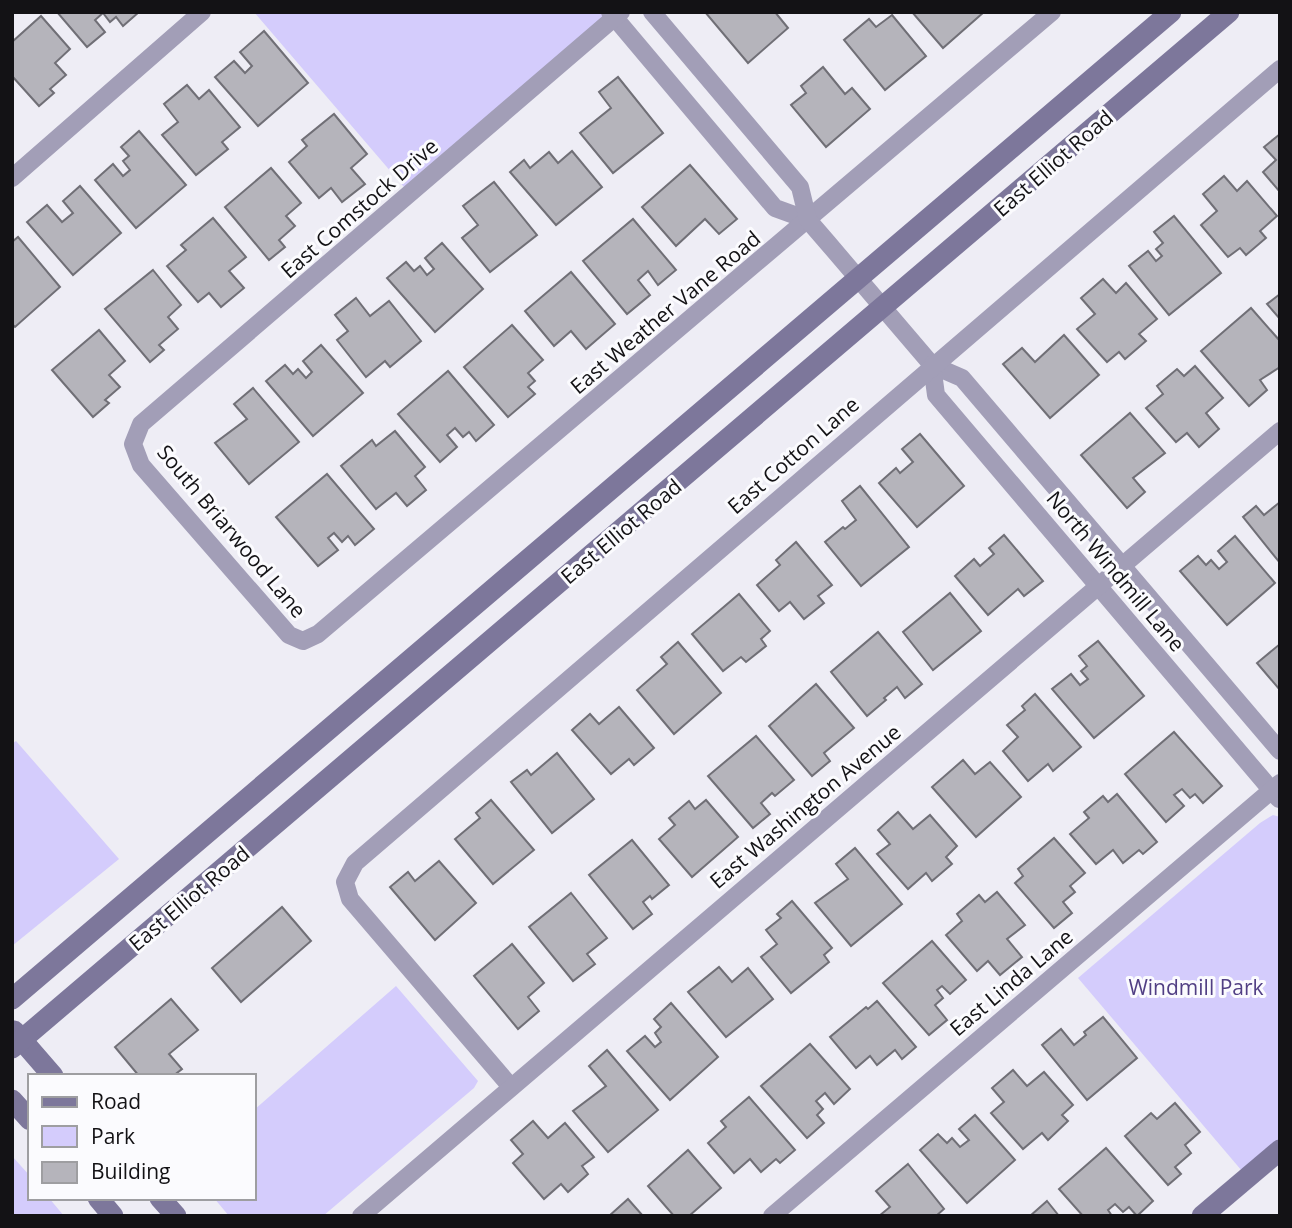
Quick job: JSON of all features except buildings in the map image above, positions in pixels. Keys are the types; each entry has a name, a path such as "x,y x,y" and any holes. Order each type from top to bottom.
{"main road":[{"name":"East Elliot Road","path":"15,1039 871,293 1171,12"},
{"name":"East Elliot Road","path":"12,999 871,293 1229,12"},
{"path":"15,1039 51,1074"},
{"path":"12,1100 28,1118"},
{"path":"1202,1216 1280,1150"},
{"path":"100,1200 113,1216"},
{"path":"162,1200 176,1216"}],"street":[{"path":"12,178 202,12"},
{"path":"652,12 800,187 808,220"},
{"name":"East Weather Vane Road","path":"303,641 318,634 1052,12"},
{"path":"615,14 775,208 808,220"},
{"name":"East Comstock Drive","path":"133,444 141,424 615,14"},
{"name":"East Cotton Lane","path":"511,1087 350,899 345,883 355,863 1280,69"},
{"name":"North Windmill Lane","path":"808,220 932,365 962,378 1280,751"},
{"name":"North Windmill Lane","path":"932,365 936,395 1277,791"},
{"name":"East Washington Avenue","path":"361,1216 1280,431"},
{"name":"South Briarwood Lane","path":"133,444 141,465 289,635 303,641"},
{"name":"East Linda Lane","path":"772,1216 1277,791"}],"green space":[{"path":"254,12 621,12 410,194"},
{"path":"16,741 119,859 12,946 12,744"},
{"name":"Windmill Park","path":"1273,815 1280,817 1280,1138 1242,1171 1078,978 1260,823"},
{"path":"396,986 478,1081 474,1088 323,1216 229,1216 216,1200 256,1200 256,1108"},
{"path":"12,1156 28,1174 28,1200 51,1200 64,1216 12,1216"}]}
